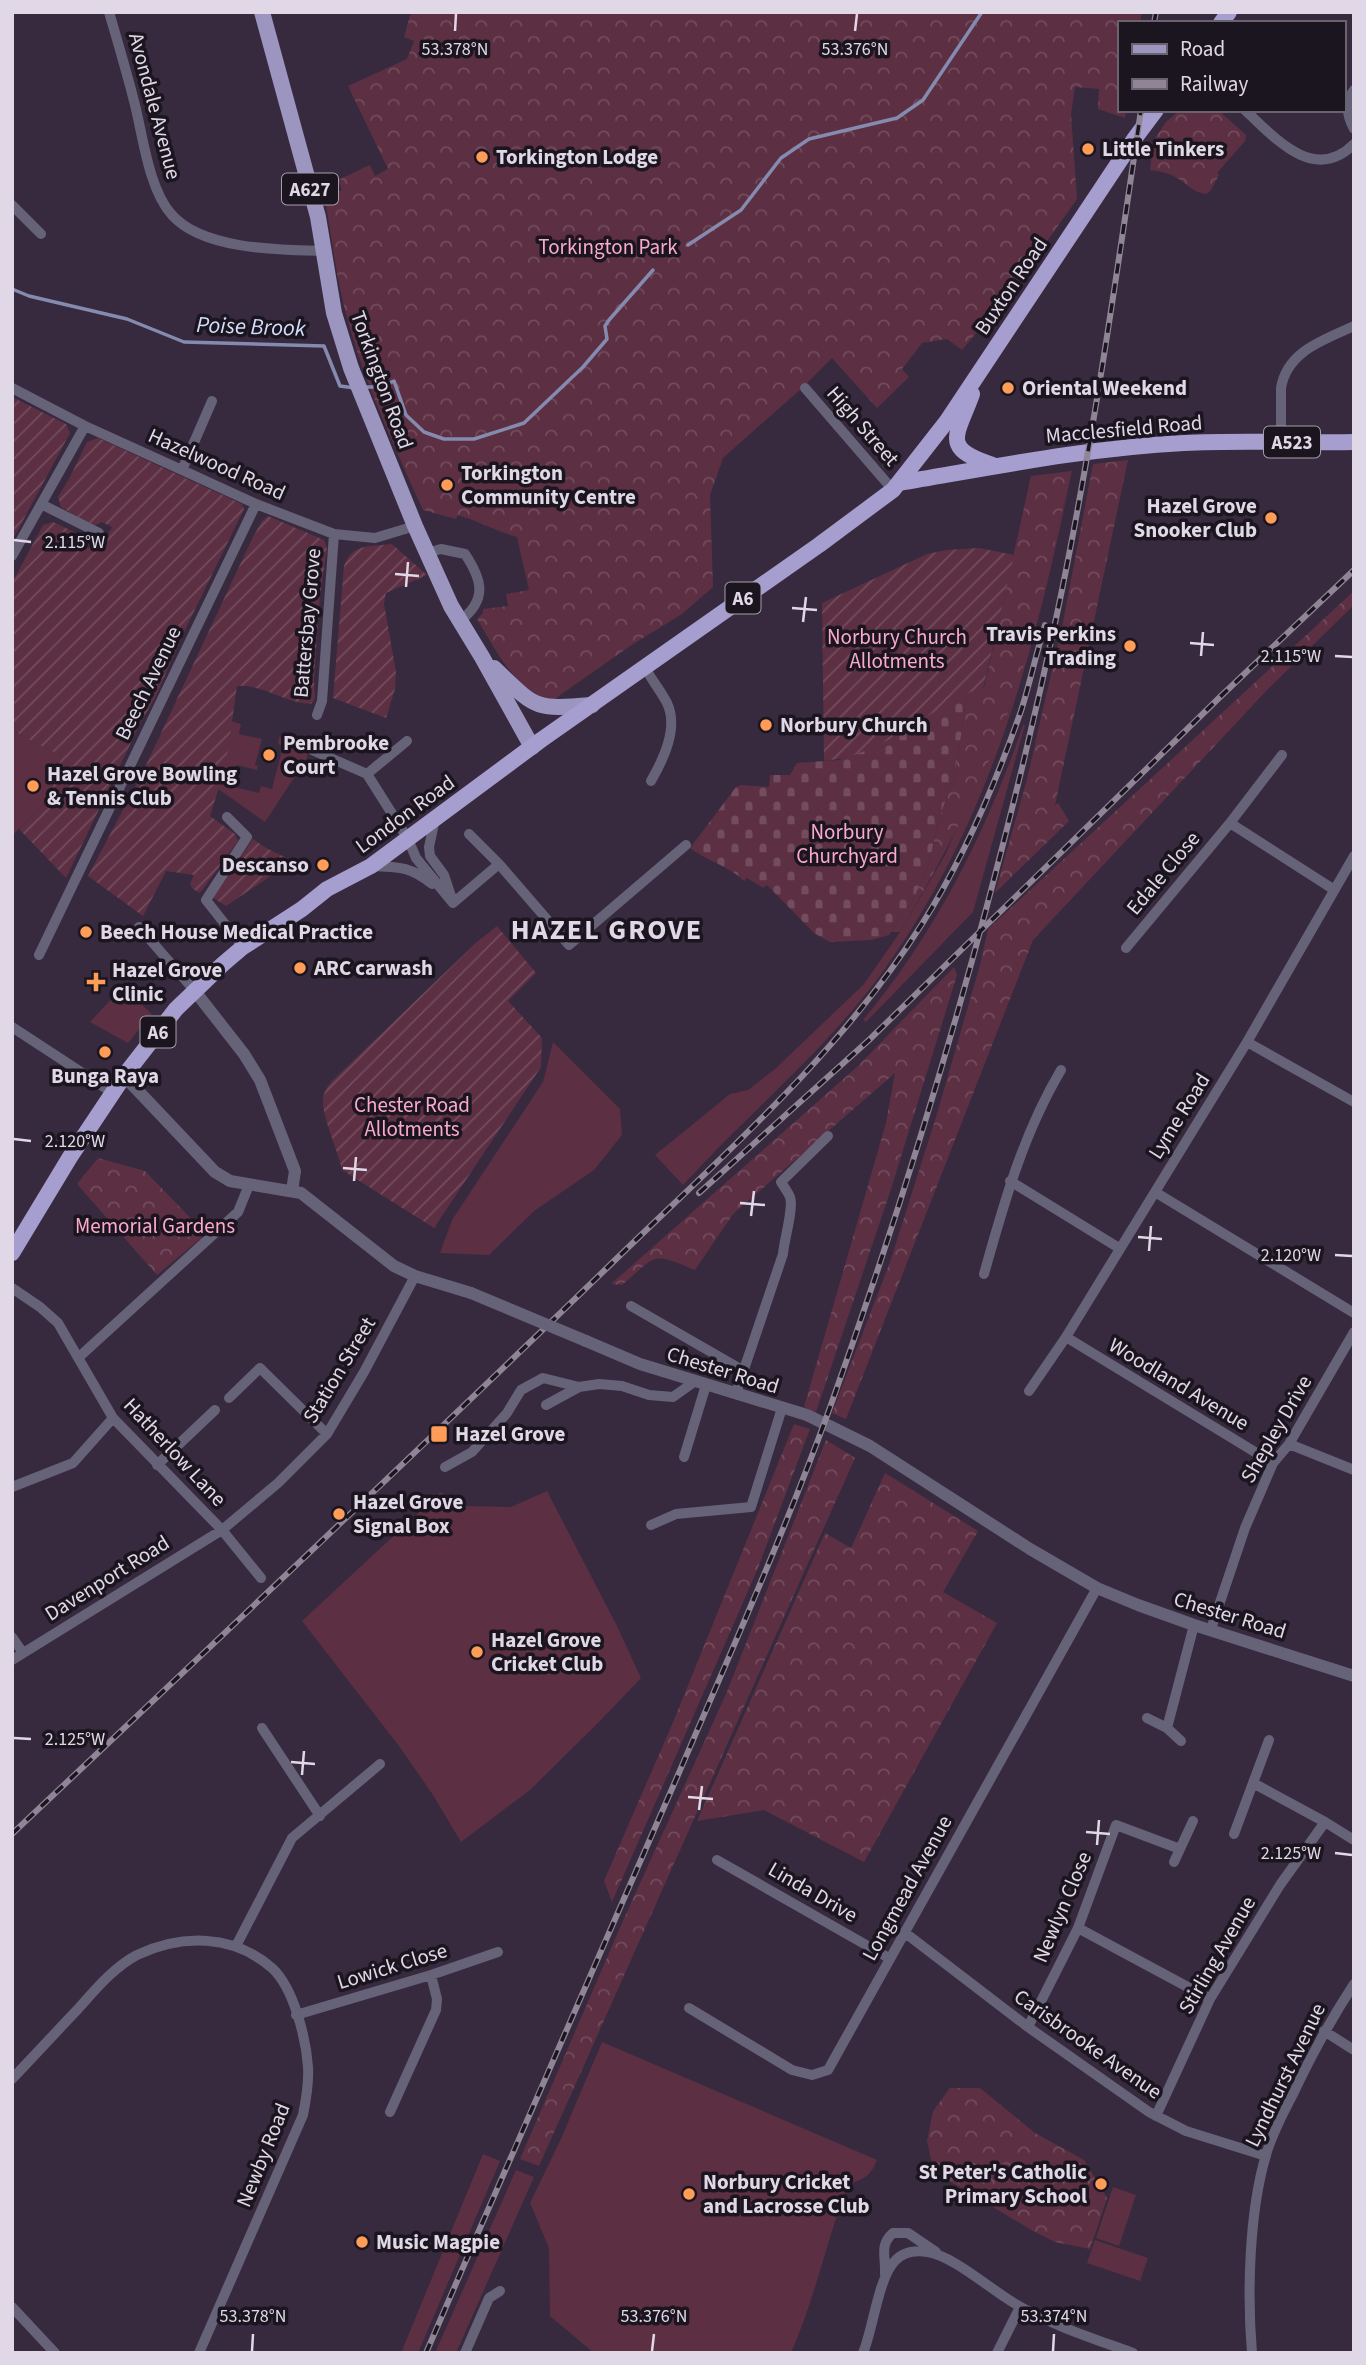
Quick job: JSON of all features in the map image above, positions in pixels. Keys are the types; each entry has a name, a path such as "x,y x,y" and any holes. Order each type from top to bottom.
{"highway":[{"name":"Buxton Road","path":"896,487 980,372 1155,112"},
{"path":"980,372 955,438 967,455 996,466"},
{"name":"Macclesfield Road","path":"896,487 1051,456 1136,447 1184,443 1354,442"},
{"name":"London Road","path":"12,1253 70,1157 124,1076 176,1009 243,947 302,909 327,889 371,866 644,666 819,545 896,487"}],"main road":[{"name":"Torkington Road","path":"261,12 318,217 334,313 351,368 415,526 460,621 536,744"},
{"name":"Torkington Road","path":"482,657 534,704 548,708 592,705"}],"street":[{"name":"Avondale Avenue","path":"109,12 154,183 172,216 211,237 249,248 324,251"},
{"path":"1354,90 1347,106 1354,129"},
{"path":"1247,112 1282,144 1305,157 1325,160 1336,158 1354,144"},
{"path":"12,205 41,234"},
{"path":"1282,442 1281,388 1293,359 1309,347 1354,326"},
{"name":"Hazelwood Road","path":"12,388 85,426 256,504 334,534 375,538 415,526"},
{"name":"High Street","path":"805,388 896,487"},
{"path":"182,470 212,401"},
{"path":"12,556 85,426"},
{"path":"41,504 99,533"},
{"name":"Beech Avenue","path":"39,955 256,504"},
{"name":"Battersbay Grove","path":"317,715 322,701 334,534"},
{"path":"427,553 441,549 465,554 473,566 479,582 480,598 473,611 460,621"},
{"path":"644,666 669,706 671,731 660,764 650,781"},
{"path":"367,774 407,741"},
{"path":"312,750 367,774 408,839 415,858 453,903"},
{"name":"Edale Close","path":"1126,948 1230,823 1282,755"},
{"path":"227,817 247,837 206,900 243,947"},
{"path":"435,819 429,847 430,856 444,875 453,903"},
{"path":"1230,823 1333,889"},
{"path":"469,834 499,864 569,945 686,845"},
{"name":"Lyme Road","path":"1029,1391 1066,1337 1247,1042 1354,856"},
{"path":"453,903 499,864"},
{"path":"371,866 398,867 418,873 453,903"},
{"path":"124,1076 215,1172 230,1181 292,1191 294,1169 260,1080 244,1054 194,990 139,927"},
{"path":"12,1027 113,1093"},
{"path":"1247,1042 1354,1102"},
{"path":"984,1273 1010,1181 1034,1121 1061,1070"},
{"path":"736,1393 783,1254 785,1233 792,1212 791,1198 778,1185 828,1136"},
{"path":"1010,1181 1119,1248"},
{"path":"78,1358 237,1212 249,1185"},
{"name":"Chester Road","path":"292,1191 309,1197 362,1243 394,1266 415,1276 471,1293 640,1364 807,1415 870,1446 1030,1549 1097,1588 1194,1625 1354,1676"},
{"path":"1155,1192 1354,1312"},
{"name":"Station Street","path":"222,1530 278,1483 327,1434 364,1372 415,1276"},
{"name":"Hatherlow Lane","path":"12,1288 51,1315 113,1418 222,1530 261,1578"},
{"path":"631,1306 744,1371"},
{"name":"Shepley Drive","path":"1211,1629 1245,1528 1273,1463 1289,1444 1354,1332"},
{"name":"Woodland Avenue","path":"1066,1337 1273,1463"},
{"path":"229,1398 260,1368 327,1434"},
{"path":"444,1467 472,1452 507,1413 521,1390 543,1378 579,1387"},
{"path":"546,1405 579,1387 598,1384 622,1386 649,1395 673,1397 700,1384"},
{"path":"684,1457 700,1384"},
{"path":"651,1525 677,1514 751,1507 782,1408"},
{"path":"157,1465 215,1410"},
{"path":"12,1487 73,1463 113,1418"},
{"path":"1289,1444 1354,1470"},
{"name":"Davenport Road","path":"12,1660 222,1530"},
{"name":"Longmead Avenue","path":"689,2008 792,2070 811,2075 828,2070 1097,1588"},
{"path":"1167,1728 1194,1625"},
{"path":"12,1637 23,1653"},
{"path":"1147,1718 1167,1728 1181,1741"},
{"path":"262,1728 320,1816"},
{"path":"1234,1834 1269,1740"},
{"path":"236,1946 292,1838 380,1764"},
{"path":"1253,1783 1354,1840"},
{"path":"1174,1862 1193,1821"},
{"name":"Stirling Avenue","path":"1156,2116 1210,1999 1280,1885 1325,1822"},
{"name":"Newlyn Close","path":"1028,2026 1078,1928 1115,1825 1180,1849"},
{"name":"Linda Drive","path":"717,1860 889,1958"},
{"path":"1078,1928 1210,1999"},
{"name":"Carisbrooke Avenue","path":"905,1932 1028,2026 1156,2116 1186,2131 1266,2156"},
{"name":"Newby Road","path":"12,2080 103,1982 134,1956 164,1945 198,1939 236,1946 273,1969 289,1993 304,2038 308,2069 303,2115 199,2353"},
{"name":"Lowick Close","path":"296,2015 498,1952"},
{"path":"390,2112 436,2010 437,1999 430,1975"},
{"name":"Lyndhurst Avenue","path":"1252,2353 1250,2271 1258,2194 1266,2156 1275,2129 1324,2031 1354,1984"},
{"path":"1324,2031 1354,2050"},
{"path":"885,2278 883,2248 886,2239 893,2233 908,2233 1020,2307 1083,2335 1133,2353"},
{"path":"863,2353 885,2278 892,2264 900,2256 912,2252 929,2252 948,2259"},
{"path":"465,2353 489,2298 500,2291"},
{"path":"12,2307 55,2353"},
{"path":"997,2353 1020,2307"}],"green space":[{"name":"Torkington Park","path":"411,12 1142,12 1140,21 1118,21 1118,112 1126,112 1125,118 1098,109 1099,89 1075,87 1071,114 1077,199 1016,285 962,350 947,339 922,343 902,369 909,377 877,408 832,358 723,458 710,495 713,587 682,614 630,646 553,700 528,689 517,679 499,656 477,619 483,609 508,606 506,594 529,590 517,537 458,515 456,519 423,510 364,372 341,294 325,198 342,190 338,180 370,165 375,176 388,169 348,86 407,59 414,41 404,37"},
{"path":"1178,112 1220,112 1246,135 1245,141 1217,173 1219,175 1206,194 1194,190 1171,175 1150,170 1152,152 1147,150 1166,122"},
{"path":"12,397 66,424 70,433 12,541"},
{"path":"98,438 242,504 244,509 66,878 19,829 49,798 62,754 50,751 12,730 12,583 43,525 53,522 85,537 86,547 99,552 112,527 102,522 93,526 61,507 58,497 87,442"},
{"path":"1128,460 1055,805 1058,803 1069,821 995,893 1027,779 1063,622 1093,464"},
{"path":"1072,471 1041,607 1023,673 978,800 949,862 916,922 854,1008 831,1035 683,1185 655,1155 730,1094 748,1090 775,1069 864,984 900,932 945,855 1009,711 1035,625"},
{"path":"1072,471 1027,654 997,742 959,825 930,879 900,932 891,932 912,902 929,864 938,822 958,757 967,692 984,688 1031,476"},
{"path":"268,516 324,540 327,549 320,594 315,698 311,704 301,703 256,688 237,686 226,764 210,816 235,834 238,841 200,893 190,884 194,875 166,871 143,916 88,876 140,778 252,539"},
{"path":"392,544 427,575 386,593 384,604 396,672 395,689 386,718 333,698 344,566 357,550"},
{"name":"Norbury Church Allotments","path":"979,548 1014,555 983,689 957,698 868,750 824,761 822,603 927,554"},
{"path":"1354,591 1354,605 1268,689 1033,940 846,1419 832,1413 890,1262 936,1117 988,929"},
{"name":"Norbury Churchyard","path":"967,692 958,757 938,822 929,864 912,902 889,935 871,940 830,942 814,933 767,885 763,888 747,878 744,881 732,871 690,848 736,787 769,787 770,775 790,775 797,763 839,760 906,730 951,699"},
{"path":"231,721 241,724 239,734 262,739 255,765 258,766 257,770 237,765 235,769 231,768 228,780 239,783 238,788 259,793 261,786 272,789 283,746 278,744 279,737 309,745 307,758 265,822 217,788 226,764"},
{"path":"1023,725 973,912 866,1022 863,1020 913,953 957,880 993,804"},
{"name":"Hazel Grove Bowling & Tennis Club","path":"12,730 50,751 62,754 49,798 12,836"},
{"path":"253,839 293,861 226,906 212,897"},
{"name":"Chester Road Allotments","path":"497,926 536,973 508,1001 542,1038 541,1067 434,1228 342,1170 325,1114 323,1098 331,1082"},
{"path":"954,967 957,975 891,1189 816,1412 804,1407 886,1123 895,1073 733,1214 695,1270 670,1260 655,1259 622,1285 611,1284 858,1066"},
{"path":"126,983 152,1014 128,1043 90,1022"},
{"path":"553,1042 620,1109 622,1135 594,1170 534,1211 489,1255 440,1253 452,1220 543,1082"},
{"name":"Memorial Gardens","path":"98,1158 145,1171 206,1234 157,1275 77,1184"},
{"path":"794,1424 810,1429 758,1568 612,1902 604,1881 674,1720"},
{"path":"826,1440 855,1458 539,2166 520,2159 622,1923 726,1694"},
{"path":"885,1473 978,1531 943,1592 997,1623 864,1862 764,1810 697,1821 825,1533 851,1548"},
{"name":"Hazel Grove Cricket Club","path":"547,1491 641,1678 530,1790 461,1842 399,1746 302,1621 441,1492 462,1506 511,1507"},
{"name":"Norbury Cricket and Lacrosse Club","path":"602,2042 877,2160 866,2176 848,2184 791,2353 594,2353 550,2316 549,2248 530,2203"},
{"path":"950,2088 980,2088 1035,2133 1084,2160 1107,2198 1090,2249 1055,2242 934,2172 927,2141 933,2111"},
{"path":"483,2154 500,2161 418,2353 401,2353"},
{"path":"516,2170 534,2177 456,2353 435,2353"},
{"path":"1113,2187 1136,2195 1119,2246 1096,2238"},
{"path":"1095,2240 1148,2258 1140,2281 1087,2263"}],"waterway":[{"name":"Poise Brook","path":"688,245 741,210 781,158 809,139 897,118 923,100 982,12"},
{"name":"Poise Brook","path":"363,387 379,387 394,381 406,415 424,432 444,439 474,439 524,423 583,367 607,339 605,326 653,270"},
{"name":"Poise Brook","path":"12,289 29,296 127,319 184,342 324,346 340,386 355,388"}],"railway":[{"path":"1154,21 1156,12"},
{"path":"426,2353 774,1550 828,1413 895,1216 984,918 1057,614 1092,426 1141,112"},
{"path":"699,1193 869,1040 1354,570"},
{"path":"12,1834 736,1144 817,1060 854,1017 890,972 922,924 965,847 1021,711 1045,625"}],"place":[{"name":"Little Tinkers","path":"1088,149"},
{"name":"Torkington Lodge","path":"482,157"},
{"name":"Oriental Weekend","path":"1008,388"},
{"name":"Torkington Community Centre","path":"447,485"},
{"name":"Hazel Grove Snooker Club","path":"1271,518"},
{"name":"Travis Perkins Trading","path":"1130,646"},
{"name":"Norbury Church","path":"766,725"},
{"name":"Pembrooke Court","path":"269,755"},
{"name":"Hazel Grove Bowling & Tennis Club","path":"33,786"},
{"name":"Descanso","path":"323,865"},
{"name":"Beech House Medical Practice","path":"86,932"},
{"name":"ARC carwash","path":"300,968"},
{"name":"Hazel Grove Clinic","path":"96,982"},
{"name":"Bunga Raya","path":"105,1052"},
{"name":"Hazel Grove","path":"439,1434"},
{"name":"Hazel Grove Signal Box","path":"339,1514"},
{"name":"Hazel Grove Cricket Club","path":"477,1652"},
{"name":"St Peter's Catholic Primary School","path":"1101,2184"},
{"name":"Norbury Cricket and Lacrosse Club","path":"689,2194"},
{"name":"Music Magpie","path":"362,2242"}],"district":[{"name":"HAZEL GROVE","path":"607,929"}]}
